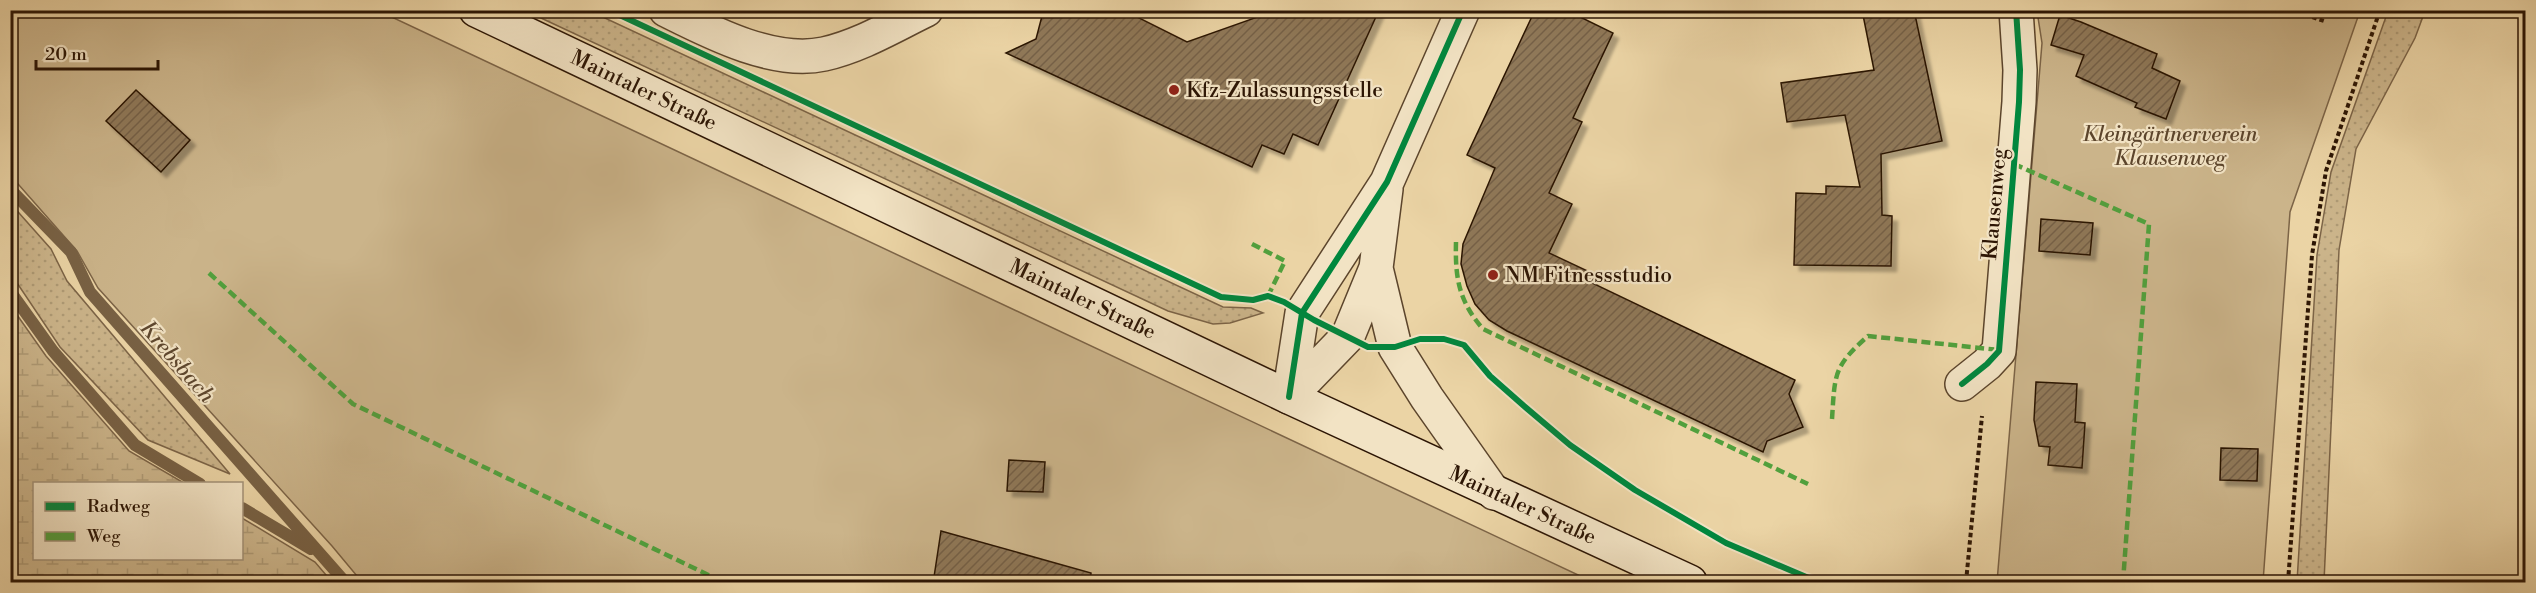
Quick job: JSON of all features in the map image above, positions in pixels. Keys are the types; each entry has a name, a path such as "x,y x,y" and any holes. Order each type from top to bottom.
{"street":[{"name":"Maintaler Straße","path":"476,10 1289,397 1690,582"},
{"path":"666,10 753,48 793,56 822,55 851,46 926,10"},
{"path":"1289,397 1302,313 1387,182 1463,10"},
{"name":"Klausenweg","path":"1975,374 1999,351 2020,70 2016,10"},
{"path":"1289,397 1348,336 1376,268 1387,182"},
{"path":"1376,268 1395,347 1427,398 1494,493"}],"path":[{"path":"2290,10 2324,21"},
{"path":"2288,582 2312,255 2326,171 2380,10"},
{"path":"794,98 1221,297 1253,300 1268,296 1302,313"},
{"path":"1395,347 1420,339 1444,339 1464,345 1490,376 1539,419 1570,445 1635,490 1726,543 1818,582"},
{"path":"1966,582 1975,374"}],"green space":[{"path":"10,11 379,11 1593,582 362,582 98,288 77,251 11,176"},
{"path":"526,11 590,11 1223,307 1251,308 1263,313 1230,323 1213,324 1168,311"},
{"name":"Kleingärtnerverein Klausenweg","path":"2037,11 2360,11 2290,212 2263,582 1997,582 2042,43"},
{"path":"2388,11 2425,11 2415,38 2356,149 2339,250 2324,582 2297,582 2317,255 2331,172"},
{"path":"11,204 51,249 67,281 230,474 148,440 60,347 11,274"},
{"path":"10,305 46,356 129,451 182,482 33,482 33,560 243,560 243,519 315,562 332,582 11,582"}],"building":[{"name":"Kfz-Zulassungsstelle","path":"1052,10 1130,10 1133,15 1187,42 1277,10 1379,10 1318,145 1293,134 1284,154 1262,145 1252,167 1006,53 1036,39 1042,16"},
{"path":"1535,10 1566,10 1613,33 1573,118 1582,122 1549,193 1572,204 1549,253 1594,274 1590,282 1795,380 1789,394 1803,427 1767,441 1763,452 1507,331 1489,320 1475,304 1461,264 1463,244 1495,168 1467,155"},
{"path":"1862,10 1914,10 1942,141 1881,154 1882,215 1892,216 1891,266 1794,265 1796,193 1826,194 1826,186 1860,187 1845,115 1787,122 1781,83 1874,70"},
{"path":"2060,15 2157,54 2152,68 2180,81 2166,119 2135,107 2137,103 2076,76 2084,55 2051,45"},
{"path":"136,90 190,140 161,172 106,121"},
{"path":"2041,219 2093,223 2090,255 2039,251"},
{"path":"2036,382 2077,384 2075,422 2085,423 2082,468 2048,465 2050,447 2039,446 2034,420"},
{"path":"2221,448 2258,449 2257,481 2220,480"},
{"path":"1009,460 1045,462 1043,492 1007,491"},
{"path":"941,531 1091,573 1090,582 966,582 934,577"}],"waterway":[{"name":"Krebsbach","path":"10,189 71,252 90,292 345,582"},
{"name":"Krebsbach","path":"10,291 53,351 135,445 197,482"},
{"name":"Krebsbach","path":"243,509 311,549"}],"marked path":[{"path":"2014,164 2149,224 2123,582"},
{"path":"1456,242 1456,267 1460,289 1469,309 1483,329 1808,484"},
{"path":"1252,244 1285,261 1268,296"},
{"path":"209,273 353,404 723,582"},
{"path":"1832,419 1835,381 1838,372 1848,356 1868,336 1999,350"}],"cycle path":[{"path":"609,10 1221,297 1253,300 1268,296 1284,302 1368,347 1395,347 1420,339 1444,339 1464,345 1490,376 1524,406 1570,445 1635,490 1726,543 1818,582"},
{"path":"1289,397 1302,313 1387,182 1463,10"},
{"path":"1962,384 1999,351 2019,102 2020,70 2016,10"}],"place":[{"name":"Kfz-Zulassungsstelle","path":"1174,90"},
{"name":"NM Fitnessstudio","path":"1493,275"}]}
